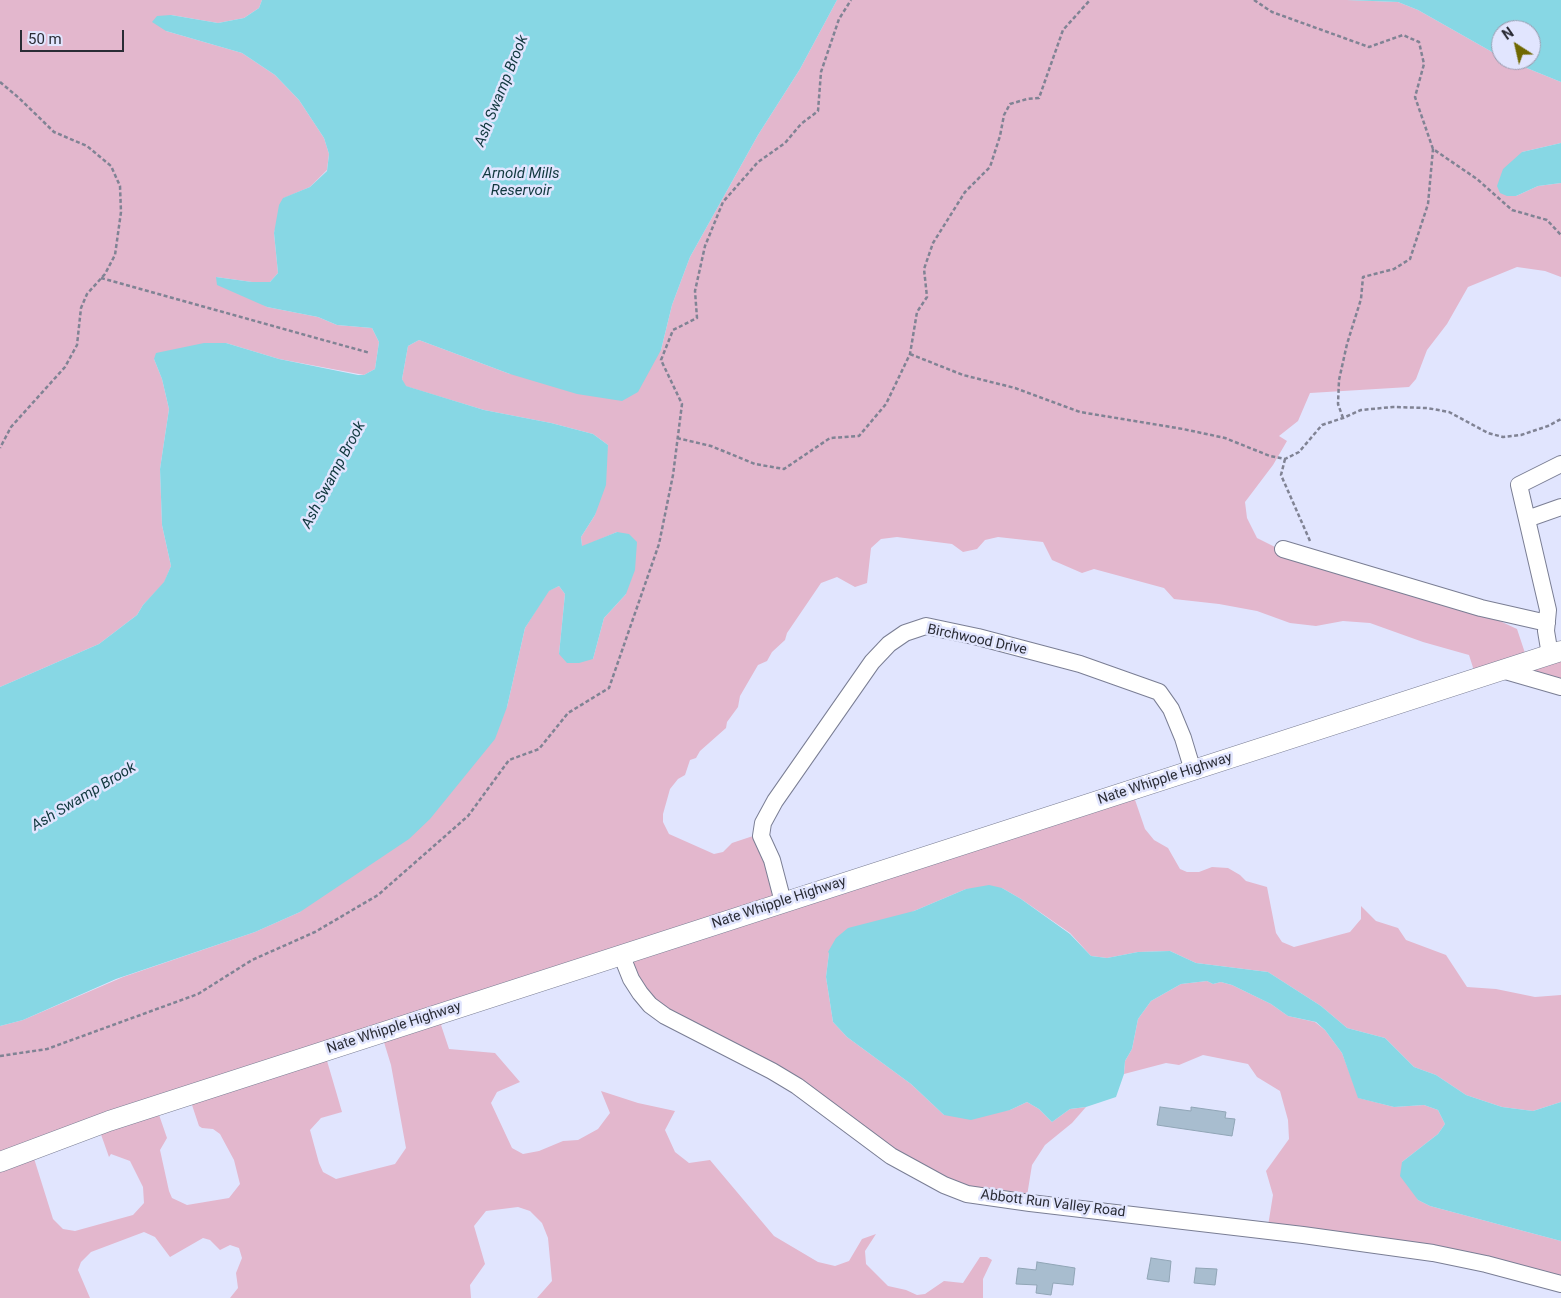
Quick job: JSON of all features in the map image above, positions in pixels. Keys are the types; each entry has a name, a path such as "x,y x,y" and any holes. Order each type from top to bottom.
{"main road":[{"name":"Nate Whipple Highway","path":"0,1162 109,1121 1555,653"}],"street":[{"path":"1555,653 1546,631 1552,613 1519,485 1561,464"},
{"path":"1527,519 1561,507"},
{"path":"1283,550 1481,608 1552,613"},
{"name":"Birchwood Drive","path":"783,902 772,860 761,836 763,823 775,801 872,662 889,644 905,633 926,626 978,637 1080,664 1159,692 1171,709 1183,738 1193,771"},
{"path":"1502,670 1561,686"},
{"name":"Abbott Run Valley Road","path":"621,954 631,979 640,994 665,1016 772,1071 797,1086 891,1156 944,1185 967,1194 1433,1252 1561,1284"}],"path":[{"path":"0,1056 47,1049 198,994 252,960 316,932 378,895 468,816 508,760 539,749 568,713 609,688 658,544 673,475 676,438 682,404 661,360 673,330 697,318 695,291 705,246 723,202 758,162 785,143 801,124 818,111 821,72 839,19 851,0"},
{"path":"676,438 711,446 755,464 784,470 830,438 859,436 886,404 910,354 917,312 927,297 924,268 933,244 964,192 990,167 1000,136 1004,115 1010,104 1039,98 1063,30 1090,0"},
{"path":"1254,0 1272,12 1369,46 1403,35 1419,42 1424,64 1415,97 1434,149 1428,204 1410,259 1394,269 1363,277 1361,299 1347,344 1339,380 1338,404 1343,418"},
{"path":"0,82 20,98 54,132 87,146 111,166 120,186 121,212 115,255 101,278 87,294 81,308 77,345 65,367 11,427 0,448"},
{"path":"1434,149 1477,179 1512,210 1547,220 1561,235"},
{"path":"101,278 370,353"},
{"path":"910,354 963,375 1016,388 1080,412 1225,438 1270,456 1285,459 1300,452 1322,425 1361,410 1393,407 1427,408 1449,412 1488,433 1503,437 1521,435 1561,419"},
{"path":"1285,459 1281,475 1318,560"}],"shaded area":[{"path":"0,0 262,0 259,8 244,18 218,23 171,15 166,31 242,53 275,75 299,100 324,138 329,154 327,170 310,187 284,198 274,233 278,273 270,282 252,282 216,277 267,307 318,317 337,325 372,328 379,342 375,369 364,375 279,359 226,343 154,359 162,379 169,409 160,469 162,525 171,566 164,583 143,605 137,615 99,644 0,687"},
{"path":"837,0 1347,0 1398,2 1418,10 1491,51 1491,70 1532,70 1561,82 1561,143 1522,152 1516,196 1538,186 1561,183 1561,277 1545,271 1517,267 1468,287 1447,324 1427,350 1416,379 1409,387 1310,393 1298,421 1279,436 1287,441 1273,465 1245,502 1247,518 1257,538 1313,566 1446,596 1517,629 1527,659 1561,653 1561,690 1515,676 1477,680 1469,655 1423,642 1370,623 1343,621 1316,626 1290,623 1257,611 1174,599 1164,588 1094,569 1082,573 1052,560 1043,542 998,537 985,540 977,549 963,552 952,544 897,537 881,539 871,548 867,583 855,587 837,577 821,583 787,633 785,640 772,652 767,661 758,665 740,696 738,707 727,722 726,728 700,751 696,758 690,760 685,775 678,779 670,789 663,814 663,822 669,834 714,854 723,852 732,843 759,834 790,904 1133,794 1145,829 1154,840 1168,848 1180,869 1187,872 1199,872 1212,867 1228,868 1246,881 1267,887 1276,933 1282,942 1294,947 1350,932 1361,919 1361,906 1376,921 1398,928 1406,940 1446,955 1467,987 1496,989 1535,997 1561,995 1561,1102 1533,1111 1502,1107 1466,1095 1436,1075 1414,1067 1385,1038 1347,1028 1321,1006 1268,972 1196,963 1170,951 1138,952 1107,958 1091,956 1070,933 1002,888 966,889 914,911 829,953 826,977 833,1022 847,1037 911,1084 944,1115 1010,1110 1027,1102 1039,1109 1052,1122 1070,1109 1086,1107 1072,1123 1045,1145 1032,1165 1026,1202 946,1189 828,1108 666,1019 626,960 441,1017 443,1024 441,1025 449,1049 495,1053 520,1082 497,1092 491,1103 512,1148 523,1154 539,1151 563,1141 578,1140 598,1129 610,1113 601,1091 638,1103 675,1111 665,1130 675,1152 689,1163 710,1160 774,1236 818,1262 835,1266 849,1261 862,1239 876,1234 865,1251 866,1264 888,1286 906,1290 917,1295 925,1294 944,1281 963,1283 980,1257 987,1257 992,1260 983,1279 983,1298 537,1298 552,1281 548,1238 542,1223 530,1211 518,1207 486,1211 474,1226 485,1264 470,1285 471,1298 230,1298 238,1288 236,1273 242,1258 239,1248 230,1245 220,1250 210,1240 203,1238 170,1257 155,1237 144,1232 91,1252 81,1262 78,1270 90,1298 0,1298 0,1026 23,1020 123,977 255,932 300,912 507,707 525,628 548,591 559,586 565,594 559,654 593,659 604,618 626,594 617,532 582,547 581,537 595,515 608,445 593,434 551,423 484,410 405,386 402,379 408,346 419,340 510,374 661,350 672,305 690,257 758,135 800,69","holes":["383,1039 391,1065 406,1148 395,1164 336,1179 323,1172 310,1130 321,1118 342,1112 325,1054","190,1099 199,1126 213,1129 220,1134 234,1160 240,1184 229,1198 187,1205 172,1198 169,1191 160,1150 167,1138 157,1109","98,1126 109,1157 111,1154 130,1161 143,1187 144,1203 133,1215 75,1231 63,1229 53,1219 32,1152"]},
{"path":"1207,981 1213,984 1221,982 1232,985 1271,1004 1288,1016 1315,1022 1325,1030 1342,1053 1359,1098 1394,1107 1424,1105 1438,1110 1445,1124 1438,1134 1402,1162 1418,1200 1430,1206 1561,1241 1561,1285 1545,1280 1267,1232 1273,1195 1266,1171 1289,1139 1288,1120 1280,1091 1257,1077 1248,1064 1203,1055 1179,1065 1166,1063 1124,1074 1125,1061 1132,1049 1138,1019 1151,1001 1181,984"}],"water":[{"name":"Arnold Mills Reservoir","path":"262,0 837,0 800,69 758,135 690,257 672,305 661,350 638,392 622,401 577,394 510,374 419,340 408,346 402,379 406,386 484,410 551,423 593,434 608,445 606,485 595,515 581,537 582,546 617,532 629,534 637,542 635,570 626,594 604,618 593,659 579,663 567,663 559,654 565,594 559,586 549,591 525,628 507,707 495,739 430,819 409,839 300,912 255,932 116,979 23,1020 0,1026 0,687 99,644 137,615 143,605 164,582 171,566 162,525 160,469 169,409 162,379 154,359 156,353 204,343 226,343 279,359 358,375 364,375 375,369 379,342 372,328 337,325 318,317 267,307 217,285 216,277 252,282 270,282 278,273 274,233 279,205 283,198 310,187 327,171 329,154 324,138 299,100 275,75 242,53 166,31 152,22 157,16 171,15 218,23 244,18 259,8"},
{"path":"1347,0 1561,0 1561,82 1532,70 1541,70 1541,20 1491,20 1491,51 1418,10 1398,2"},
{"path":"1561,143 1561,183 1538,186 1516,196 1507,196 1500,193 1497,186 1503,169 1522,152"},
{"path":"989,885 1002,888 1021,899 1070,934 1091,956 1107,958 1138,952 1170,951 1196,963 1268,972 1321,1006 1347,1028 1385,1038 1414,1067 1436,1075 1466,1095 1502,1107 1533,1111 1561,1102 1561,1241 1430,1206 1418,1200 1400,1176 1402,1162 1438,1134 1445,1124 1438,1110 1424,1105 1394,1107 1358,1098 1342,1053 1325,1030 1316,1022 1288,1016 1271,1004 1232,985 1221,982 1213,984 1207,981 1181,984 1151,1001 1138,1019 1132,1049 1125,1061 1124,1074 1116,1097 1086,1107 1070,1109 1052,1122 1039,1109 1027,1102 1010,1110 971,1120 944,1115 911,1084 847,1037 833,1022 826,977 828,952 836,938 848,928 914,911 966,889"}],"building":[{"path":"1160,1107 1191,1111 1191,1107 1226,1112 1225,1118 1235,1119 1232,1136 1157,1125"},
{"path":"1151,1258 1171,1261 1169,1282 1147,1279"},
{"path":"1037,1262 1075,1268 1073,1285 1053,1283 1051,1295 1036,1293 1037,1285 1016,1284 1018,1268 1036,1270"},
{"path":"1196,1268 1217,1269 1215,1285 1194,1283"}],"water label":[{"name":"Ash Swamp Brook","path":"502,91"},
{"name":"Ash Swamp Brook","path":"334,475"},
{"name":"Ash Swamp Brook","path":"84,797"}]}
